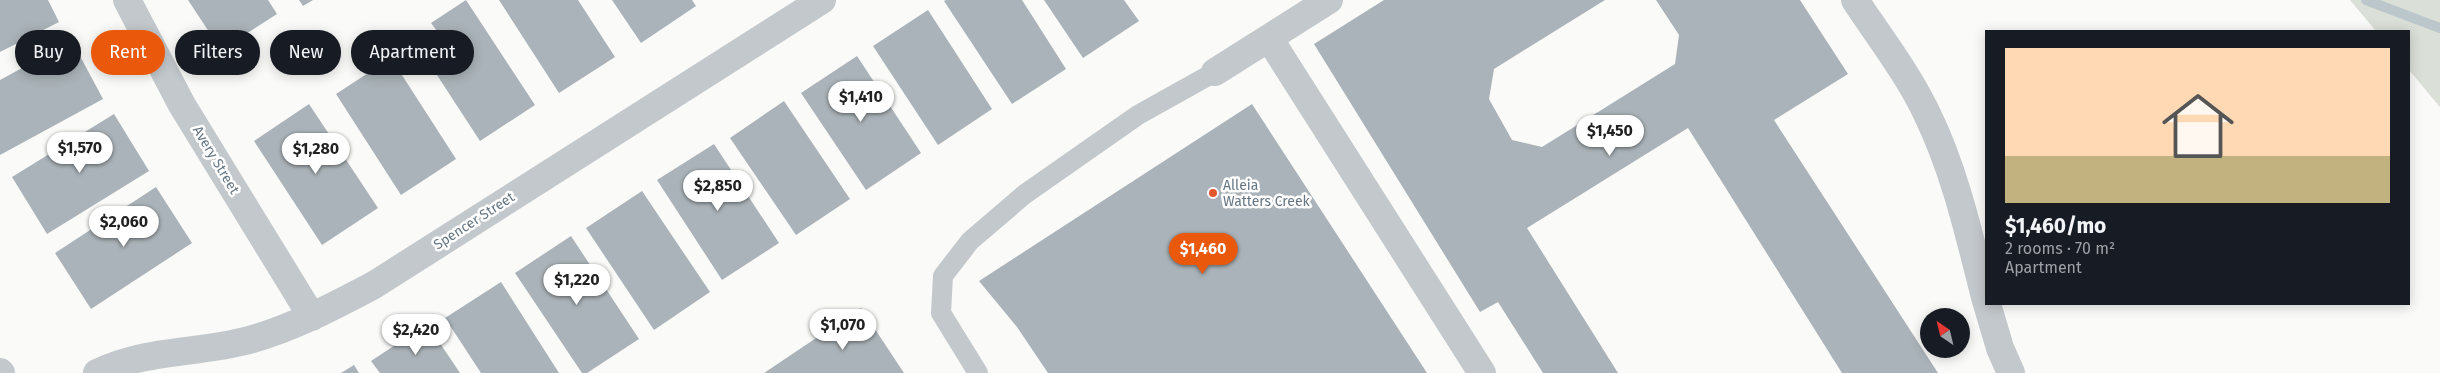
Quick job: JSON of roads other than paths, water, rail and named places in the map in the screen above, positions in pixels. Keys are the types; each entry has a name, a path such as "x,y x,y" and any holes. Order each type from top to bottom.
{"street":[{"name":"Avery Street","path":"128,0 182,104 312,317"},
{"name":"Spencer Street","path":"97,373 147,356 248,340 312,317 374,285 822,0"},
{"path":"1215,72 1329,0"},
{"path":"1855,0 1915,92 1938,138 1956,189 1985,295"},
{"path":"1269,38 1482,373"},
{"path":"1988,305 2000,348 2011,373"}],"lane":[{"path":"978,373 941,313 943,276 970,241 1025,194 1138,115 1215,72"}],"waterway":[{"path":"2366,0 2440,28"}],"place":[{"name":"Alleia Watters Creek","path":"1213,193"}]}
